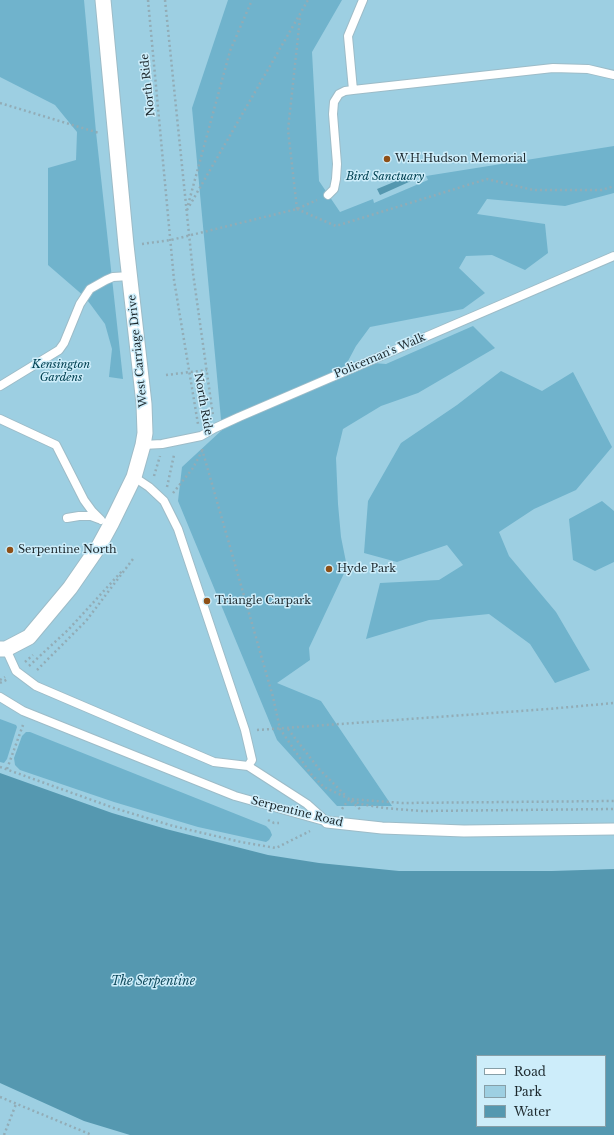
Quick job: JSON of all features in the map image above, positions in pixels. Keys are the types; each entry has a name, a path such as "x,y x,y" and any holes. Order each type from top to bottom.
{"street":[{"name":"West Carriage Drive","path":"3,649 29,638 70,588 99,546 106,522 134,477 144,445 144,404 126,245 103,0"},
{"name":"Serpentine Road","path":"327,822 382,828 464,831 614,829"}],"lane":[{"path":"353,90 348,36 363,0"},
{"path":"328,195 334,189 337,164 332,114 334,102 339,94 345,91 553,68 588,69 614,74"},
{"name":"Policeman's Walk","path":"144,445 177,442 200,436 214,428 614,256"},
{"path":"0,386 59,350 64,343 80,304 90,289 106,280 130,276"},
{"path":"0,419 56,445 84,500 92,511 106,522"},
{"path":"134,477 149,487 164,501 178,529 245,730 252,760 248,766"},
{"path":"67,518 90,516 106,522"},
{"path":"3,649 16,671 36,686 214,762 248,766 307,804 327,822"},
{"name":"Serpentine Road","path":"0,697 23,711 235,796 327,822"}],"path":[{"name":"North Ride","path":"148,0 174,280 202,451 273,697 280,729 311,774 324,787 349,799"},
{"path":"165,0 193,273 214,428"},
{"path":"187,210 230,51 252,0"},
{"path":"187,210 308,0"},
{"path":"297,209 288,130 300,15"},
{"path":"0,103 101,133"},
{"path":"297,209 336,226 487,179 533,190 602,190 614,186"},
{"path":"126,245 171,240 189,234 297,209 328,195"},
{"path":"166,375 207,370"},
{"path":"164,501 177,442"},
{"path":"164,501 180,485 193,468 202,451"},
{"path":"0,683 20,673 33,663 70,629 133,559 86,621 28,679"},
{"path":"245,730 280,729 614,703"},
{"path":"7,770 23,722"},
{"path":"287,728 319,770 382,828"},
{"path":"0,767 114,808 173,826 276,848 327,822 343,808 349,799"},
{"path":"349,799 402,802 614,801"},
{"path":"349,799 360,804 384,808 421,811 614,809"},
{"path":"0,1097 92,1135"},
{"path":"4,1135 16,1104"}],"green space":[{"name":"Hyde Park","path":"0,0 614,0 614,1135 0,1135"}],"shaded area":[{"path":"0,0 84,0 96,132 123,379 109,377 112,349 105,324 85,297 48,265 48,168 76,160 77,132 55,105 0,77"},
{"path":"228,0 342,0 312,52 319,181 340,212 373,199 374,203 428,180 426,176 614,146 614,193 565,206 487,199 477,214 545,224 548,253 525,270 492,255 466,256 459,268 485,293 463,309 370,327 356,346 348,361 386,364 473,326 495,348 418,393 381,406 343,429 336,458 341,537 347,567 309,648 310,660 277,683 321,701 392,806 337,806 277,740 178,501 182,467 222,430 192,108"},
{"path":"501,371 542,391 573,372 612,447 576,490 534,509 499,532 509,556 556,612 590,670 555,683 530,644 489,614 429,620 366,639 380,583 439,580 463,565 447,545 397,562 364,553 368,501 401,443 457,405"},
{"path":"602,501 614,511 614,562 595,571 573,560 569,519"},
{"path":"0,719 16,725 17,727 7,759 4,763 0,762"},
{"path":"26,732 30,732 266,826 272,835 266,842 198,827 114,802 20,770 15,765 14,758 22,736"}],"water":[{"path":"418,172 420,177 380,195 377,189"},
{"name":"The Serpentine","path":"0,773 112,813 166,829 268,855 319,863 399,871 552,871 614,869 614,1135 130,1135 84,1121 0,1083"}],"place":[{"name":"W.H.Hudson Memorial","path":"387,159"},
{"name":"Serpentine North","path":"10,550"},
{"name":"Hyde Park","path":"329,569"},
{"name":"Triangle Carpark","path":"207,601"}],"park label":[{"name":"Bird Sanctuary","path":"385,177"},
{"name":"Kensington Gardens","path":"61,371"}]}
